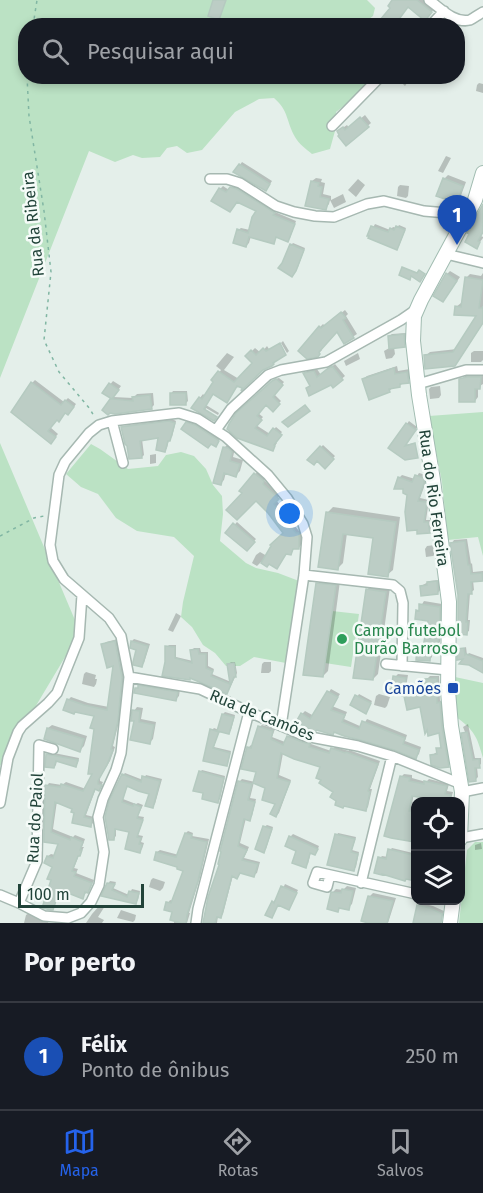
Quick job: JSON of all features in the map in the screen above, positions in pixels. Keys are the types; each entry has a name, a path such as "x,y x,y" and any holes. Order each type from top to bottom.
{"street":[{"path":"429,0 456,18"},
{"path":"437,18 444,11"},
{"path":"465,20 483,12"},
{"path":"332,126 373,84"},
{"name":"Rua do Rio Ferreira","path":"461,797 448,691 449,602 413,341 414,316 475,200 483,173"},
{"path":"210,179 227,179 240,183 276,206 315,216 334,217 367,204 384,201 424,211 447,213 470,210"},
{"path":"446,254 483,263"},
{"path":"216,430 231,409 268,375 281,370 326,362 417,309"},
{"path":"418,384 466,370 483,370"},
{"path":"0,895 44,916 68,920 81,913 91,902 99,885 104,852 98,817 120,753 129,676 122,636 110,618 64,579 53,561 50,545 59,476 65,462 89,433 99,425 112,421 179,413 198,419 216,430 268,475 287,498 303,524 307,537 303,575 281,726"},
{"path":"112,421 123,464"},
{"path":"303,575 393,585 400,591 403,603 402,666"},
{"path":"0,803 8,758 18,732 57,693 79,638 82,595"},
{"path":"386,664 448,670"},
{"name":"Rua de Camões","path":"129,676 200,689 305,736 358,746 392,756 461,788"},
{"path":"196,923 249,712"},
{"name":"Rua do Paiol","path":"19,903 37,861 39,745 53,749"},
{"path":"361,883 392,756"},
{"path":"461,788 483,788"},
{"path":"465,837 483,834"},
{"path":"330,875 411,893"},
{"path":"449,905 450,923"}],"path":[{"path":"34,18 37,0"},
{"name":"Rua da Ribeira","path":"27,84 29,116 51,272 44,340 59,372 90,409 99,425"},
{"path":"0,536 34,518 54,514"}],"green space":[{"path":"0,0 367,0 375,8 370,18 18,18 18,84 368,84 336,112 335,131 330,149 312,154 297,140 285,112 274,98 259,99 235,112 202,150 187,153 177,146 167,148 160,157 142,158 133,155 115,162 89,151 0,378"},
{"path":"483,412 483,556 478,537 448,540 442,482 429,416"},
{"path":"0,443 80,632 0,766"},
{"path":"91,444 128,469 158,466 166,455 181,452 194,456 206,469 213,485 222,496 220,541 246,563 299,581 286,663 254,657 240,666 226,666 215,653 203,645 192,627 181,617 194,556 174,537 137,531 116,518 98,494 81,487 66,474"},
{"name":"Campo futebol Durão Barroso","path":"332,611 359,614 351,667 325,663"},
{"path":"455,677 483,683 483,758 474,734 456,717"},
{"path":"475,842 483,842 483,923 459,923 461,905 465,905 467,850"}],"building":[{"path":"213,0 226,0 220,18 208,16"},
{"path":"392,0 417,0 432,12 427,18 421,18 408,7 400,18 382,18 390,8 388,6"},
{"path":"360,117 369,127 346,146 337,131 343,127 345,130"},
{"path":"239,164 270,184 266,191 233,172"},
{"path":"443,178 463,186 457,203 436,196"},
{"path":"311,181 319,183 318,186 322,187 320,197 329,199 326,210 305,206"},
{"path":"230,187 275,213 273,215 295,224 288,242 276,237 274,244 249,237 246,247 233,243 237,229 248,233 256,211 237,202 230,212 211,201 219,188 226,192"},
{"path":"483,204 483,232 477,249 465,242 469,234 467,233"},
{"path":"371,226 388,232 390,228 394,230 396,226 405,230 397,250 368,238"},
{"path":"290,244 304,250 292,277 278,268"},
{"path":"402,267 417,273 419,270 425,274 420,282 411,276 410,280 399,275"},
{"path":"446,273 457,281 443,302 433,296"},
{"path":"465,277 483,280 479,308 483,306 483,323 455,366 425,369 424,355 453,352 476,316 454,315 455,306 461,307"},
{"path":"341,312 354,338 344,344 337,332 319,352 318,357 307,359 298,351 319,326 321,328"},
{"path":"404,334 405,347 389,349 388,336"},
{"path":"280,343 286,355 263,370 241,391 242,388 237,386 227,403 213,394 204,409 217,417 214,421 191,408 199,397 202,399 218,371 234,382 252,363 245,356 251,350 256,355 263,348 266,351"},
{"path":"332,366 343,380 333,388 331,385 309,396 306,388 310,386 303,373 314,371 317,377"},
{"path":"394,368 395,374 407,372 409,383 400,384 400,387 389,389 390,392 369,400 362,379"},
{"path":"481,377 480,389 475,389 475,402 459,402 459,379"},
{"path":"276,379 283,385 273,397 280,404 273,412 266,405 257,416 262,420 255,428 267,436 273,428 282,435 274,445 273,451 237,438 227,429 236,413"},
{"path":"31,382 61,405 65,400 74,407 68,415 65,413 59,422 57,420 48,431 56,437 51,444 11,412"},
{"path":"109,383 119,390 112,399 102,393"},
{"path":"170,393 186,393 186,405 170,405"},
{"path":"150,395 152,409 108,415 102,410 110,399 133,401 132,397"},
{"path":"305,405 310,411 288,427 282,422"},
{"path":"169,421 175,423 165,452 156,450 158,438 140,441 142,458 129,459 121,427"},
{"path":"186,422 195,425 219,441 216,447 211,444 208,448 181,429"},
{"path":"406,423 416,430 405,446 415,443 418,458 405,460 388,448"},
{"path":"320,446 334,459 325,469 317,461 314,465 307,460"},
{"path":"223,447 232,452 230,461 240,464 236,477 224,473 221,485 213,483"},
{"path":"254,473 279,499 274,504 282,514 286,511 293,521 289,524 296,533 299,533 299,549 293,549 291,555 286,554 277,569 269,564 267,567 261,563 270,545 283,533 268,513 256,501 237,520 226,510 242,493 239,491"},
{"path":"415,475 424,478 418,501 427,502 424,522 428,522 430,533 417,534 417,530 407,531 405,512 407,495 403,493 403,489 394,489 398,477 412,482"},
{"path":"326,512 396,522 388,577 368,574 373,538 343,534 338,570 318,567"},
{"path":"233,523 255,542 247,551 225,533"},
{"path":"465,541 471,574 482,573 483,581 471,582 472,594 468,594 467,635 458,634 458,595 450,543"},
{"path":"437,581 438,594 421,596 420,586 427,585 427,582"},
{"path":"316,583 336,585 323,677 303,675"},
{"path":"366,589 386,592 373,680 353,678"},
{"path":"419,604 440,607 440,632 437,647 431,646 430,661 416,660 417,647 423,647 428,621 415,619 416,610 419,611"},
{"path":"115,641 122,677 118,721 111,749 113,750 98,781 98,784 102,785 99,791 95,789 84,817 92,819 91,827 72,823 74,813 71,812 72,809 55,802 51,832 70,840 71,837 83,842 80,856 72,871 76,872 74,876 92,883 83,899 68,893 67,899 57,897 53,910 42,908 51,880 47,879 52,867 44,863 47,856 53,858 58,844 44,842 45,785 60,787 61,784 83,791 92,774 88,774 94,729 90,728 94,716 75,712 74,714 63,710 67,699 107,710 113,666 107,668 101,644"},
{"path":"131,641 148,646 142,667 133,665 136,650 130,648"},
{"path":"165,646 175,647 175,658 192,663 190,650 198,649 199,654 206,654 206,668 213,671 211,676 230,684 227,664 234,663 236,677 227,694 190,678 190,680 162,676"},
{"path":"464,648 465,655 483,661 483,673 469,665 459,664 463,659 457,660 457,649"},
{"path":"393,676 406,678 404,689 425,689 425,679 437,678 437,703 440,702 449,767 440,768 431,765 430,755 437,754 436,748 441,748 439,733 428,736 427,730 425,734 420,707 407,710 404,696 385,693 386,690 391,690"},
{"path":"138,685 178,692 176,701 134,693"},
{"path":"327,691 338,697 331,710 345,715 342,722 359,729 362,721 405,738 403,744 419,750 416,759 334,732 333,735 313,731 296,722 301,713 310,719"},
{"path":"355,695 371,703 366,714 350,705"},
{"path":"132,710 140,711 139,722 154,725 150,744 130,740 134,721 131,721"},
{"path":"222,714 234,717 229,734 217,731"},
{"path":"258,726 273,731 271,739 283,745 287,736 310,744 309,747 329,753 331,748 378,764 368,791 370,792 366,811 335,805 336,801 330,797 333,792 319,783 321,780 316,778 320,767 281,753 277,778 290,782 276,817 270,814 275,804 262,800 265,788 253,783 256,772 241,769 247,747 251,748"},
{"path":"47,728 84,739 80,752 44,739"},
{"path":"210,729 219,732 213,748 230,753 227,766 203,761"},
{"path":"467,732 473,760 479,759 480,768 475,768 476,781 469,782 461,733"},
{"path":"46,754 78,760 76,767 56,761 54,768 45,767"},
{"path":"199,771 224,778 218,803 202,799 203,793 193,791"},
{"path":"122,774 141,782 142,776 160,781 153,808 145,806 149,794 127,786 122,802 141,807 137,818 143,820 137,837 141,838 140,853 125,849 129,832 115,829 114,840 109,840 105,817 109,801"},
{"path":"400,776 410,778 409,781 424,784 424,781 447,786 445,794 451,795 450,797 411,797 409,811 411,811 411,841 384,836"},
{"path":"238,781 252,784 248,800 255,802 250,821 244,819 238,846 247,850 242,860 258,864 254,877 240,873 237,879 232,876 221,918 217,917 215,923 203,923 208,897 219,865 220,851"},
{"path":"263,826 272,829 264,853 255,849"},
{"path":"185,833 192,835 191,838 207,842 186,923 181,923 170,920 172,912 164,910 166,902 171,903 183,871 154,860 156,852 176,857"},
{"path":"335,834 355,839 351,852 358,854 354,871 327,865"},
{"path":"289,836 318,849 315,855 310,853 306,868 292,863 296,851 285,846"},
{"path":"388,849 411,855 411,880 406,879 405,881 374,873 378,857 386,859"},
{"path":"107,883 115,884 112,890 127,897 129,891 139,893 136,904 101,896"},
{"path":"281,886 297,893 289,910 278,905 272,918 265,915 272,901 274,903"},
{"path":"342,889 353,891 349,910 339,908 338,912 327,909 331,892 341,893"},
{"path":"368,896 393,901 387,923 361,921"},
{"path":"417,905 442,914 441,923 413,923"}],"place":[{"name":"Félix","path":"457,245"},
{"name":"Campo futebol Durão Barroso","path":"342,639"},
{"name":"Camões","path":"453,688"}]}
